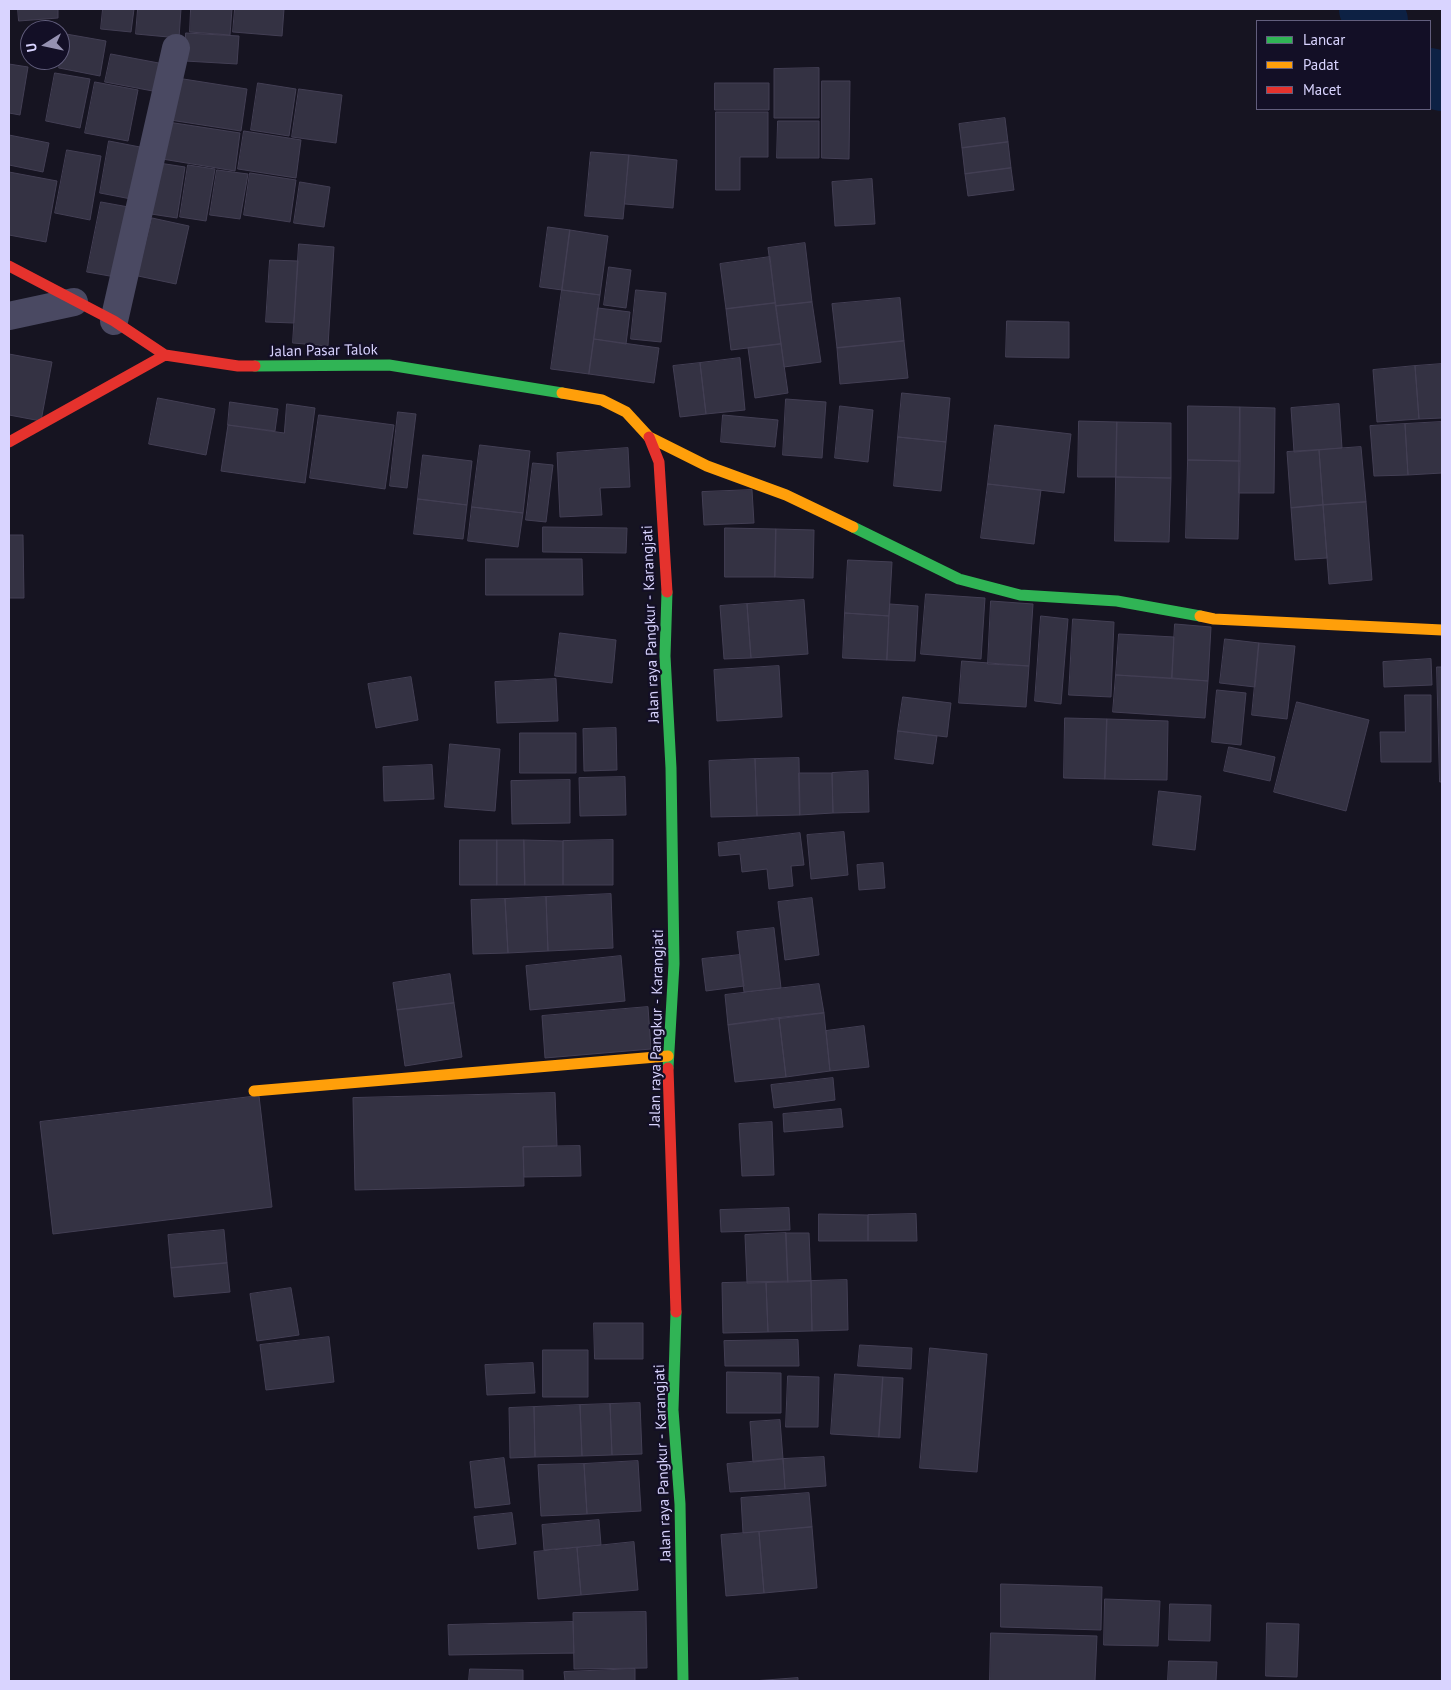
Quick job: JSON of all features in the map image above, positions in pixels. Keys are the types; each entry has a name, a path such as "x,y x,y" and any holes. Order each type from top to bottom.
{"main road":[{"name":"Jalan Pasar Talok","path":"9,266 114,322 165,355 238,366 390,365 475,378 602,400 626,412 649,437"},
{"path":"9,442 165,355"},
{"path":"649,437 707,466 786,495 959,579 1020,596 1118,601 1214,619 1442,630"},
{"name":"Jalan raya Pangkur - Karangjati","path":"649,437 659,462 667,581 666,656 671,768 674,964 668,1056 676,1298 673,1410 680,1504 683,1681"},
{"path":"254,1091 668,1056"}],"street":[{"path":"114,322 176,48"},
{"path":"9,316 74,302"}],"building":[{"path":"18,9 58,9 58,18 19,21"},
{"path":"103,9 134,9 131,32 101,29"},
{"path":"138,9 181,9 179,38 136,34"},
{"path":"191,9 232,9 230,35 190,32"},
{"path":"235,9 284,9 282,36 233,32"},
{"path":"186,33 239,36 237,64 185,61"},
{"path":"70,35 106,41 100,76 69,70"},
{"path":"111,54 164,64 158,92 105,82"},
{"path":"9,64 20,66 20,70 28,70 20,115 9,113"},
{"path":"819,68 819,118 774,118 774,69"},
{"path":"55,73 90,79 80,128 46,121"},
{"path":"177,78 247,89 241,131 170,120"},
{"path":"822,81 850,81 849,159 822,158"},
{"path":"95,82 138,90 128,141 85,133"},
{"path":"258,83 296,89 289,136 251,130"},
{"path":"715,83 769,83 769,110 715,110"},
{"path":"299,89 342,95 336,143 292,137"},
{"path":"716,112 768,112 768,157 740,157 740,190 716,190"},
{"path":"1005,118 1008,142 962,148 959,124"},
{"path":"778,121 819,121 819,158 777,158"},
{"path":"168,122 240,133 235,171 162,159"},
{"path":"244,131 301,140 296,178 238,169"},
{"path":"9,135 49,143 43,172 9,165"},
{"path":"109,141 140,147 131,199 100,193"},
{"path":"1008,142 1011,168 965,174 962,148"},
{"path":"67,150 101,156 90,220 55,213"},
{"path":"591,152 629,155 623,219 585,216"},
{"path":"629,155 677,160 673,208 625,204"},
{"path":"159,163 185,167 177,218 151,214"},
{"path":"188,165 215,169 206,221 180,217"},
{"path":"1011,168 1014,190 968,196 965,174"},
{"path":"217,170 248,174 240,219 210,215"},
{"path":"9,172 57,181 46,242 9,235"},
{"path":"250,173 296,180 290,222 244,215"},
{"path":"872,179 875,224 835,226 832,182"},
{"path":"300,182 330,187 324,227 294,223"},
{"path":"101,202 134,208 121,278 87,272"},
{"path":"152,218 189,226 176,284 138,276"},
{"path":"548,227 570,230 562,290 540,287"},
{"path":"570,230 608,236 600,295 562,290"},
{"path":"805,243 812,302 776,306 768,248"},
{"path":"299,244 334,247 328,346 293,343"},
{"path":"770,257 775,303 726,309 720,264"},
{"path":"270,260 298,261 294,323 266,322"},
{"path":"609,267 631,270 626,308 604,305"},
{"path":"562,290 600,295 589,374 551,369"},
{"path":"636,290 666,293 661,342 631,339"},
{"path":"900,298 904,341 837,348 832,304"},
{"path":"812,302 821,362 784,367 776,306"},
{"path":"775,303 781,344 731,350 726,309"},
{"path":"598,308 630,312 626,344 594,339"},
{"path":"1007,321 1069,322 1069,358 1006,357"},
{"path":"594,339 659,348 654,383 589,374"},
{"path":"904,341 908,378 840,384 837,348"},
{"path":"781,344 788,393 755,398 748,348"},
{"path":"9,354 52,362 41,421 9,415"},
{"path":"740,358 745,410 706,414 700,363"},
{"path":"700,363 706,414 680,417 673,366"},
{"path":"1442,364 1442,418 1419,419 1415,366"},
{"path":"1415,366 1419,419 1377,422 1373,370"},
{"path":"902,393 950,398 946,442 898,437"},
{"path":"158,398 215,409 206,455 149,444"},
{"path":"786,399 826,402 822,458 783,455"},
{"path":"230,402 278,409 275,431 228,425"},
{"path":"287,404 315,408 305,483 221,471 228,425 284,433"},
{"path":"1339,404 1342,448 1294,452 1291,408"},
{"path":"840,406 873,410 868,462 835,458"},
{"path":"1188,406 1240,407 1240,461 1188,460"},
{"path":"1240,407 1275,408 1274,493 1239,493"},
{"path":"398,412 416,414 407,488 390,486"},
{"path":"319,415 394,425 385,489 310,478"},
{"path":"723,415 778,420 775,447 721,442"},
{"path":"1079,421 1117,422 1116,477 1078,477"},
{"path":"1117,422 1171,423 1171,478 1116,477"},
{"path":"1441,422 1442,473 1408,475 1405,424"},
{"path":"1405,424 1408,475 1374,476 1370,426"},
{"path":"995,425 1071,434 1064,493 988,484"},
{"path":"898,437 946,442 941,491 894,486"},
{"path":"480,445 530,451 523,513 472,507"},
{"path":"1361,447 1366,502 1323,505 1319,450"},
{"path":"628,448 630,487 600,488 602,515 560,517 557,453"},
{"path":"1319,450 1323,505 1291,508 1287,452"},
{"path":"423,455 472,461 467,505 418,499"},
{"path":"1188,460 1240,461 1238,539 1186,538"},
{"path":"533,463 553,465 546,522 526,520"},
{"path":"1116,477 1171,478 1169,542 1115,541"},
{"path":"988,484 1041,490 1034,544 981,538"},
{"path":"752,490 754,523 704,525 702,492"},
{"path":"418,499 467,505 463,539 414,534"},
{"path":"1366,502 1372,580 1329,584 1323,505"},
{"path":"1323,505 1327,558 1295,560 1291,508"},
{"path":"472,507 523,513 518,547 468,541"},
{"path":"543,527 627,528 626,553 543,552"},
{"path":"725,528 776,529 775,577 725,577"},
{"path":"776,529 814,530 813,578 775,577"},
{"path":"9,535 23,535 24,598 9,598"},
{"path":"486,559 582,559 583,595 486,595"},
{"path":"848,560 892,562 889,616 845,613"},
{"path":"926,594 985,598 981,659 921,654"},
{"path":"804,600 808,654 751,658 747,604"},
{"path":"991,601 1033,604 1029,666 988,664"},
{"path":"747,604 751,658 724,659 720,606"},
{"path":"890,604 918,606 915,661 887,660"},
{"path":"845,613 889,616 887,660 843,658"},
{"path":"1041,616 1068,619 1061,704 1035,701"},
{"path":"1073,619 1114,622 1111,697 1069,695"},
{"path":"1175,624 1211,627 1208,681 1172,678"},
{"path":"560,633 616,640 612,683 555,676"},
{"path":"1119,634 1174,637 1172,678 1116,675"},
{"path":"1225,639 1259,643 1255,687 1220,683"},
{"path":"1259,643 1295,646 1287,719 1252,715"},
{"path":"1431,659 1432,685 1384,687 1383,662"},
{"path":"962,661 1029,666 1026,707 959,703"},
{"path":"779,666 782,717 717,721 714,670"},
{"path":"1437,667 1442,667 1442,782 1440,782"},
{"path":"1116,675 1208,681 1205,718 1113,712"},
{"path":"411,677 418,720 376,728 368,684"},
{"path":"556,679 558,721 497,723 495,682"},
{"path":"1217,690 1246,693 1241,745 1212,742"},
{"path":"1405,695 1431,695 1431,762 1381,762 1380,732 1405,732"},
{"path":"903,697 951,703 947,737 898,731"},
{"path":"1297,702 1369,720 1346,811 1274,792"},
{"path":"1065,718 1107,719 1105,779 1064,778"},
{"path":"1107,719 1168,721 1167,780 1105,779"},
{"path":"616,728 617,770 584,771 583,729"},
{"path":"898,731 937,736 933,764 895,759"},
{"path":"520,733 576,733 576,773 520,773"},
{"path":"450,744 500,749 495,811 445,807"},
{"path":"1229,747 1275,757 1270,781 1224,771"},
{"path":"799,758 800,815 757,816 755,759"},
{"path":"755,759 757,816 711,817 709,761"},
{"path":"432,765 434,799 384,801 383,767"},
{"path":"868,771 869,812 833,813 832,773"},
{"path":"799,773 832,773 833,813 800,815"},
{"path":"625,777 626,815 580,816 579,778"},
{"path":"570,780 570,823 512,824 511,781"},
{"path":"1159,791 1201,796 1195,850 1153,845"},
{"path":"844,832 848,875 811,879 807,835"},
{"path":"800,833 804,865 791,866 793,886 769,889 767,869 742,872 740,854 719,856 718,843"},
{"path":"460,840 497,840 497,885 460,885"},
{"path":"497,840 524,840 525,885 497,885"},
{"path":"524,840 563,841 563,885 525,885"},
{"path":"613,840 613,885 563,885 563,841"},
{"path":"883,863 885,888 859,890 857,865"},
{"path":"611,894 613,948 548,951 546,897"},
{"path":"546,897 548,951 508,953 505,899"},
{"path":"812,898 819,955 785,960 778,902"},
{"path":"505,899 508,953 473,954 471,900"},
{"path":"774,928 781,988 744,992 737,932"},
{"path":"740,955 744,986 706,991 702,959"},
{"path":"621,956 625,1001 530,1010 526,966"},
{"path":"450,974 454,1003 397,1010 393,983"},
{"path":"819,984 824,1013 728,1025 725,995"},
{"path":"454,1003 462,1057 405,1066 397,1010"},
{"path":"648,1007 651,1049 545,1058 542,1016"},
{"path":"824,1013 830,1071 786,1077 779,1018"},
{"path":"779,1018 786,1077 735,1082 728,1025"},
{"path":"864,1026 869,1067 830,1071 826,1031"},
{"path":"833,1078 835,1100 774,1108 771,1085"},
{"path":"555,1093 557,1146 523,1147 524,1186 355,1190 353,1098"},
{"path":"259,1096 272,1207 53,1234 40,1122"},
{"path":"841,1109 843,1127 784,1132 783,1114"},
{"path":"772,1122 774,1175 742,1176 739,1124"},
{"path":"580,1146 581,1176 524,1177 523,1147"},
{"path":"789,1208 790,1230 721,1232 720,1210"},
{"path":"819,1214 868,1215 868,1241 819,1241"},
{"path":"916,1214 917,1241 868,1241 868,1215"},
{"path":"224,1230 227,1263 171,1268 168,1235"},
{"path":"786,1233 809,1233 811,1281 788,1282"},
{"path":"786,1233 788,1282 747,1283 745,1235"},
{"path":"227,1263 230,1292 174,1297 171,1268"},
{"path":"847,1280 848,1330 812,1331 811,1281"},
{"path":"811,1281 812,1331 768,1332 766,1282"},
{"path":"766,1282 768,1332 723,1333 722,1283"},
{"path":"291,1288 299,1335 257,1341 250,1294"},
{"path":"594,1323 643,1323 643,1359 595,1359"},
{"path":"329,1337 334,1382 266,1390 260,1345"},
{"path":"798,1340 799,1366 725,1366 724,1341"},
{"path":"860,1345 912,1348 911,1369 858,1366"},
{"path":"930,1348 987,1354 977,1472 920,1468"},
{"path":"543,1350 588,1350 588,1397 543,1397"},
{"path":"533,1363 535,1393 487,1395 485,1365"},
{"path":"727,1372 781,1373 781,1413 727,1413"},
{"path":"835,1374 883,1377 879,1437 831,1434"},
{"path":"788,1376 819,1377 818,1427 786,1427"},
{"path":"883,1377 903,1378 900,1438 879,1437"},
{"path":"640,1403 642,1454 612,1455 610,1404"},
{"path":"610,1404 612,1455 582,1456 580,1405"},
{"path":"580,1405 582,1456 535,1457 534,1407"},
{"path":"534,1407 535,1457 510,1458 509,1408"},
{"path":"780,1420 783,1459 753,1462 750,1422"},
{"path":"824,1457 826,1486 785,1489 783,1459"},
{"path":"504,1458 510,1504 475,1508 470,1462"},
{"path":"783,1459 785,1489 730,1492 727,1464"},
{"path":"638,1461 641,1511 587,1514 584,1464"},
{"path":"584,1464 587,1514 541,1516 538,1465"},
{"path":"809,1493 812,1527 743,1533 741,1498"},
{"path":"512,1513 516,1544 478,1549 474,1517"},
{"path":"599,1520 601,1545 544,1550 542,1525"},
{"path":"812,1527 817,1588 764,1593 759,1532"},
{"path":"759,1532 764,1593 726,1596 721,1535"},
{"path":"634,1542 638,1590 581,1595 577,1548"},
{"path":"577,1548 581,1595 538,1599 534,1552"},
{"path":"1001,1584 1102,1587 1101,1630 1001,1627"},
{"path":"1105,1599 1160,1601 1158,1646 1104,1645"},
{"path":"1170,1604 1211,1605 1210,1641 1169,1640"},
{"path":"646,1612 647,1668 574,1669 573,1613"},
{"path":"573,1622 574,1653 449,1655 448,1625"},
{"path":"1267,1623 1299,1624 1297,1677 1266,1676"},
{"path":"991,1633 1097,1636 1095,1681 990,1681"},
{"path":"1169,1661 1217,1662 1216,1681 1168,1681"},
{"path":"470,1669 523,1670 523,1681 469,1681"},
{"path":"635,1669 635,1681 565,1681 564,1672"},
{"path":"798,1678 798,1681 753,1681"}],"waterway":[{"path":"1369,9 1377,20"},
{"path":"1431,78 1442,81"}],"traffic: fast":[{"path":"255,366 389,365 562,393"},
{"path":"853,527 959,579 1020,595 1117,601 1200,616"},
{"path":"667,592 665,656 671,768 674,964 668,1068"},
{"path":"676,1312 673,1410 680,1504 683,1681"}],"traffic: slow":[{"path":"562,393 602,400 626,412 649,437 707,466 786,495 853,527"},
{"path":"1200,616 1214,619 1442,630"},
{"path":"254,1091 668,1056"}],"traffic: jam":[{"path":"9,266 114,321 165,355 238,366 255,366"},
{"path":"9,442 165,355"},
{"path":"649,437 659,462 667,592"},
{"path":"668,1068 676,1312"}]}
